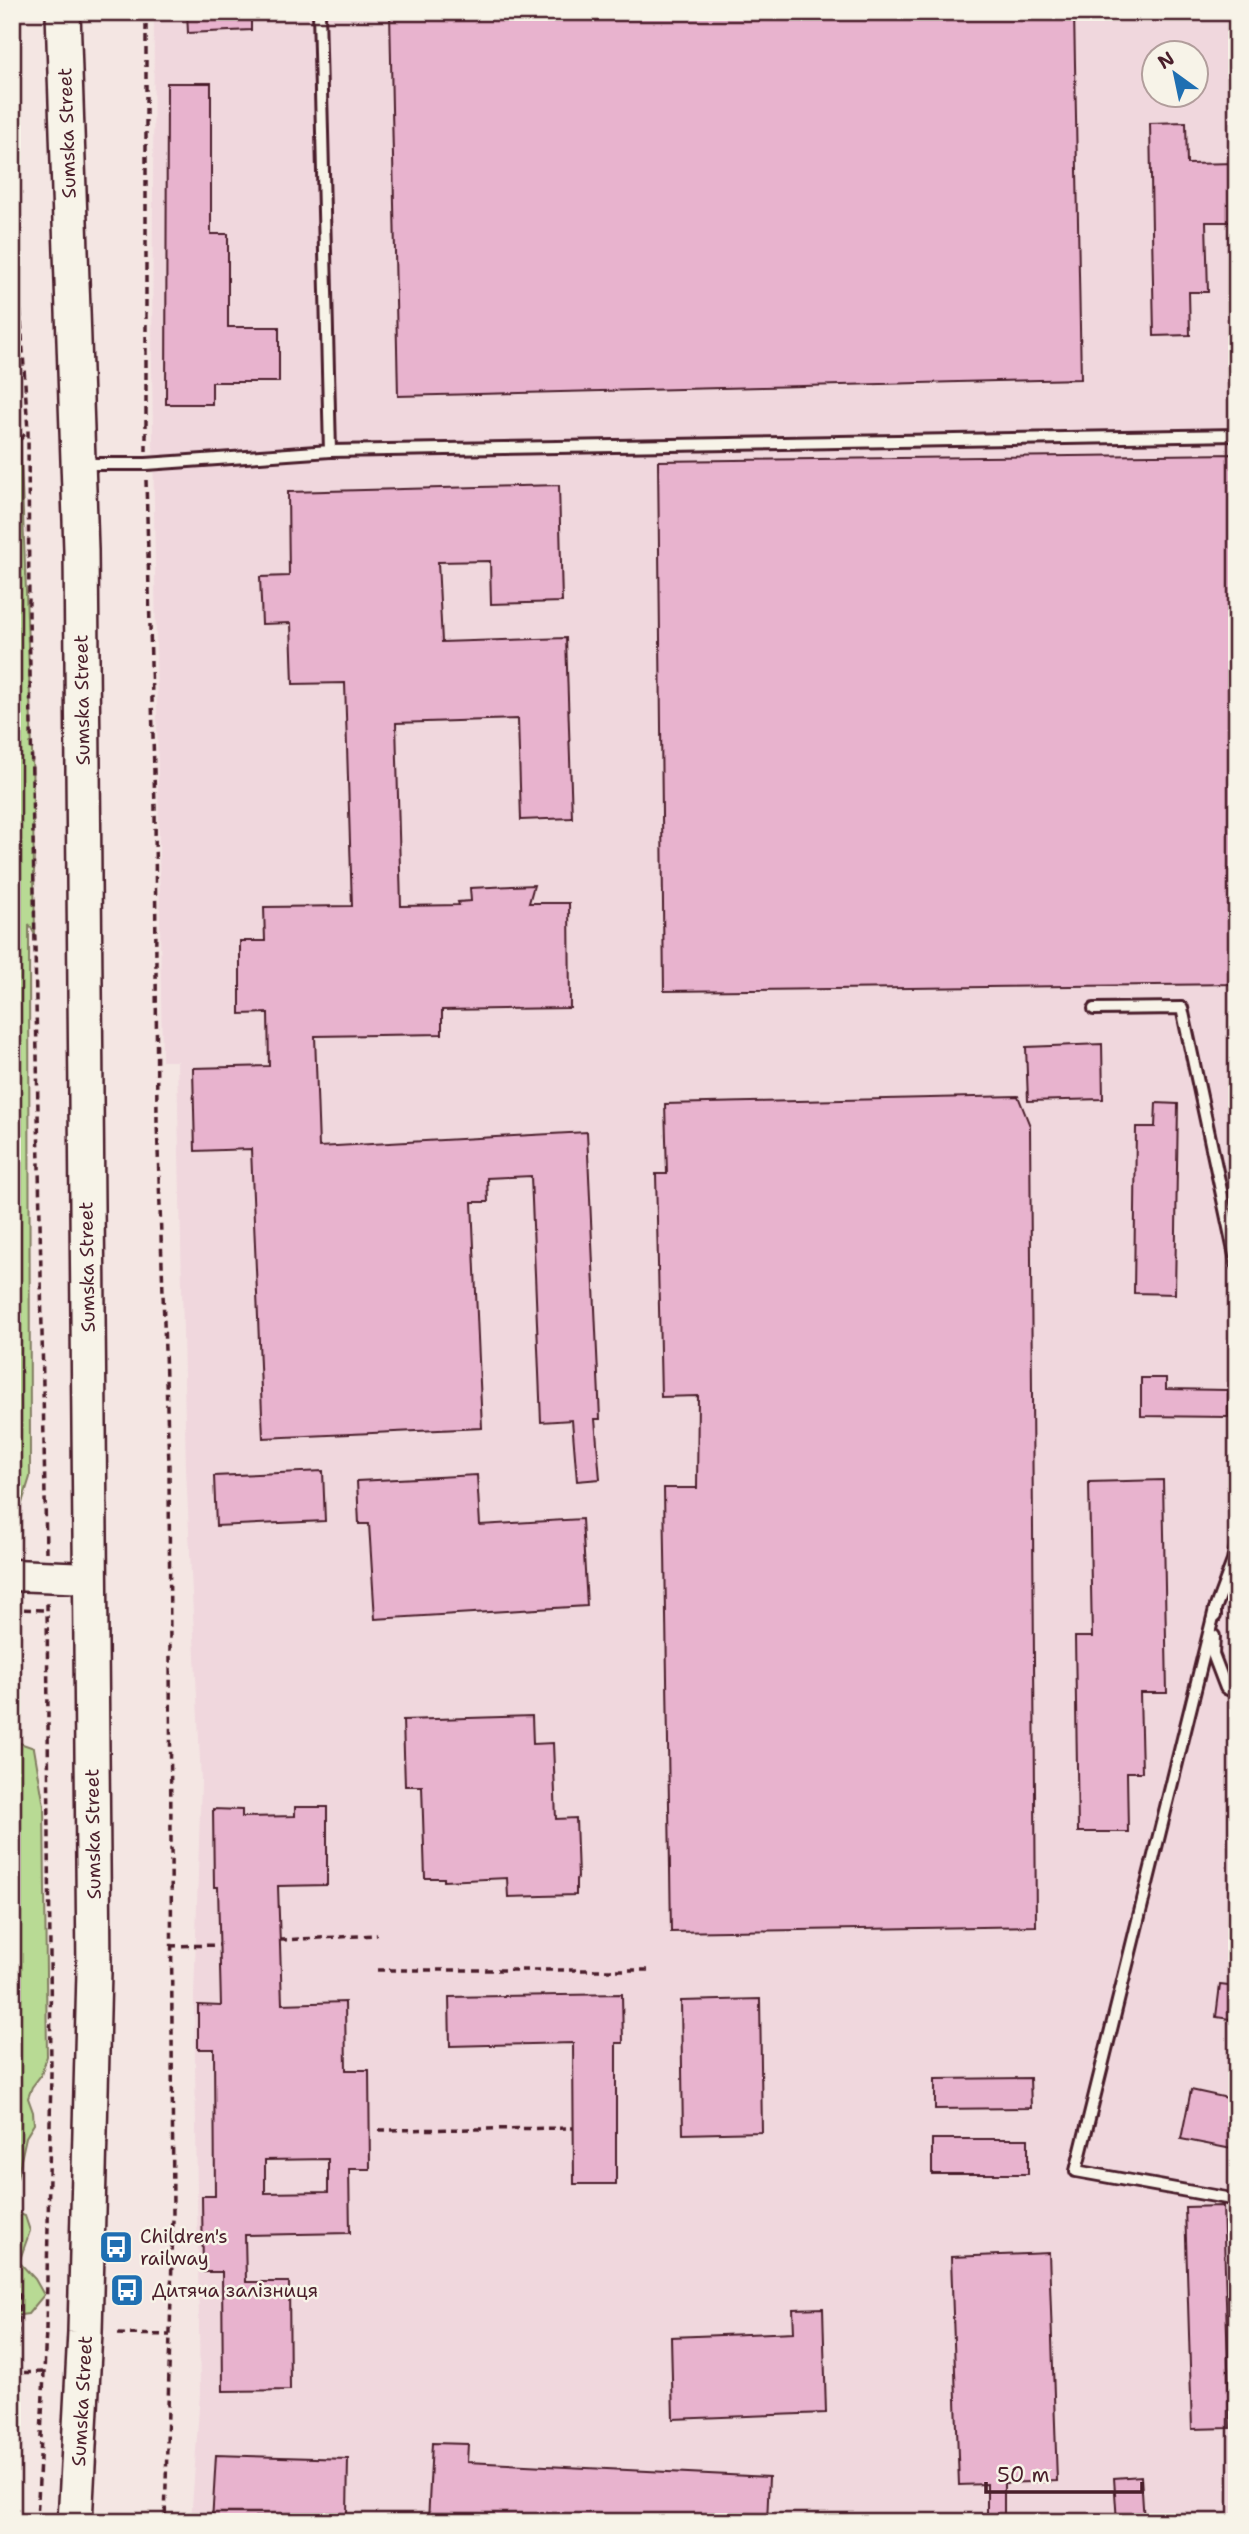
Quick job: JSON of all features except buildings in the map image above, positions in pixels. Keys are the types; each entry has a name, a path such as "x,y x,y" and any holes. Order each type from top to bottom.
{"main road":[{"name":"Sumska Street","path":"63,12 79,464 94,1971 85,2332 75,2522"},
{"path":"12,1575 90,1577"}],"lane":[{"path":"319,12 330,450"},
{"path":"79,464 145,464 330,450 1237,435"},
{"path":"1094,1009 1182,1007 1236,1261"},
{"path":"1237,1542 1235,1561 1215,1609 1076,2171 1237,2200"},
{"path":"1215,1609 1213,1654 1226,1688 1237,1693"}],"path":[{"path":"146,12 145,464 155,808 157,1121 169,1465 173,2220 165,2522"},
{"path":"12,179 28,430 29,628 47,1610 51,2073 37,2522"},
{"path":"12,447 28,430"},
{"path":"12,1609 47,1610"},
{"path":"280,1940 376,1935"},
{"path":"170,1946 220,1945"},
{"path":"377,1970 653,1970"},
{"path":"379,2130 574,2128"},
{"path":"12,2283 20,2296 12,2413"},
{"path":"118,2334 170,2335"},
{"path":"14,2373 43,2372"}],"shaded area":[{"path":"154,12 1237,12 1237,2522 191,2522 200,2393 194,1996 201,1781 186,1469 177,1061 162,1061 152,368"}],"green space":[{"path":"12,333 19,408 32,750 35,935 29,924 30,1477 22,1503 12,1515"},
{"path":"12,1627 18,1627 17,1742 34,1748 44,1806 47,2056 41,2075 28,2098 34,2124 26,2137 17,2178 12,2178"},
{"path":"12,2211 25,2216 30,2231 19,2262 35,2279 44,2295 28,2314 12,2316"}],"place":[{"name":"Children's railway","path":"116,2247"},
{"name":"Дитяча залізниця","path":"127,2290"}]}
